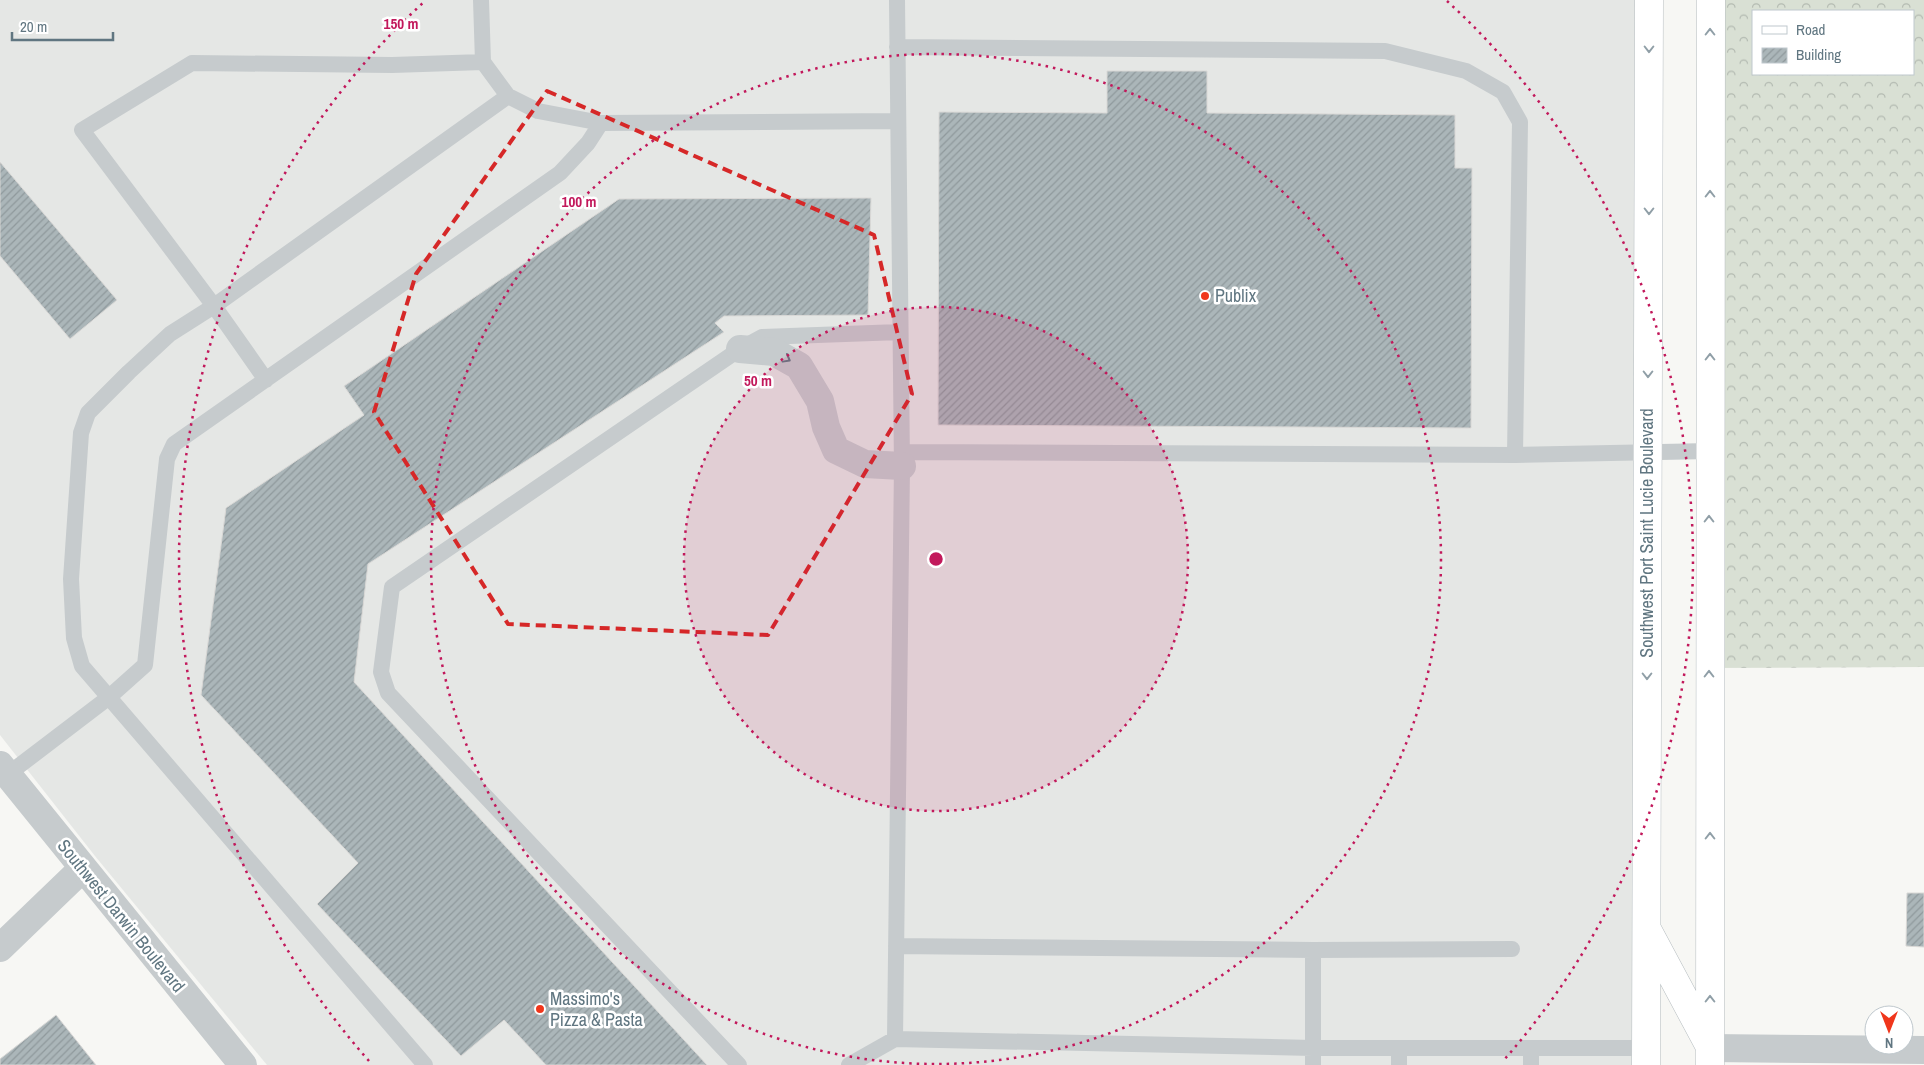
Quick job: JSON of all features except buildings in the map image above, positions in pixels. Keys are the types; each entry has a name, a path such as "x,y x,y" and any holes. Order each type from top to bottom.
{"main road":[{"name":"Southwest Port Saint Lucie Boulevard","path":"1646,1057 1649,0"},
{"path":"1710,0 1710,1057"},
{"path":"1646,927 1710,1057"}],"street":[{"path":"740,349 774,352 799,366 820,401 826,427 836,450 865,464 902,459"},
{"name":"Southwest Darwin Boulevard","path":"4,770 243,1065"},
{"path":"0,948 82,868"},
{"path":"1710,1057 1924,1050"}],"lane":[{"path":"481,0 483,62 508,96 538,111 601,123 897,121"},
{"path":"895,1039 902,459 897,0"},
{"path":"897,47 1385,51 1466,71 1503,92 1520,122 1515,455"},
{"path":"266,380 214,306 82,130 192,63 392,65 483,62"},
{"path":"425,1065 82,666 74,638 71,579 81,433 88,413 170,334 214,306 508,96"},
{"path":"4,770 108,698 145,666 167,458 174,444 560,173 588,143 601,123"},
{"path":"739,1065 388,693 381,672 392,587 740,349 762,337 900,332"},
{"path":"902,459 1515,455 1710,451"},
{"path":"896,946 1313,950 1512,948"},
{"path":"1313,950 1313,1065"},
{"path":"849,1065 895,1039 1313,1048 1399,1048 1531,1057 1646,1057"},
{"path":"1398,1065 1399,1048"}],"highlighted area":[{"path":"547,91 874,235 912,394 768,635 508,624 374,412 416,274"}],"shaded area":[{"path":"0,0 1655,0 1659,1065 267,1065 95,856 0,735"}],"green space":[{"path":"1701,0 1924,0 1924,667 1702,668"}],"place":[{"name":"Publix","path":"1205,296"},
{"name":"Massimo's Pizza & Pasta","path":"540,1009"}]}
